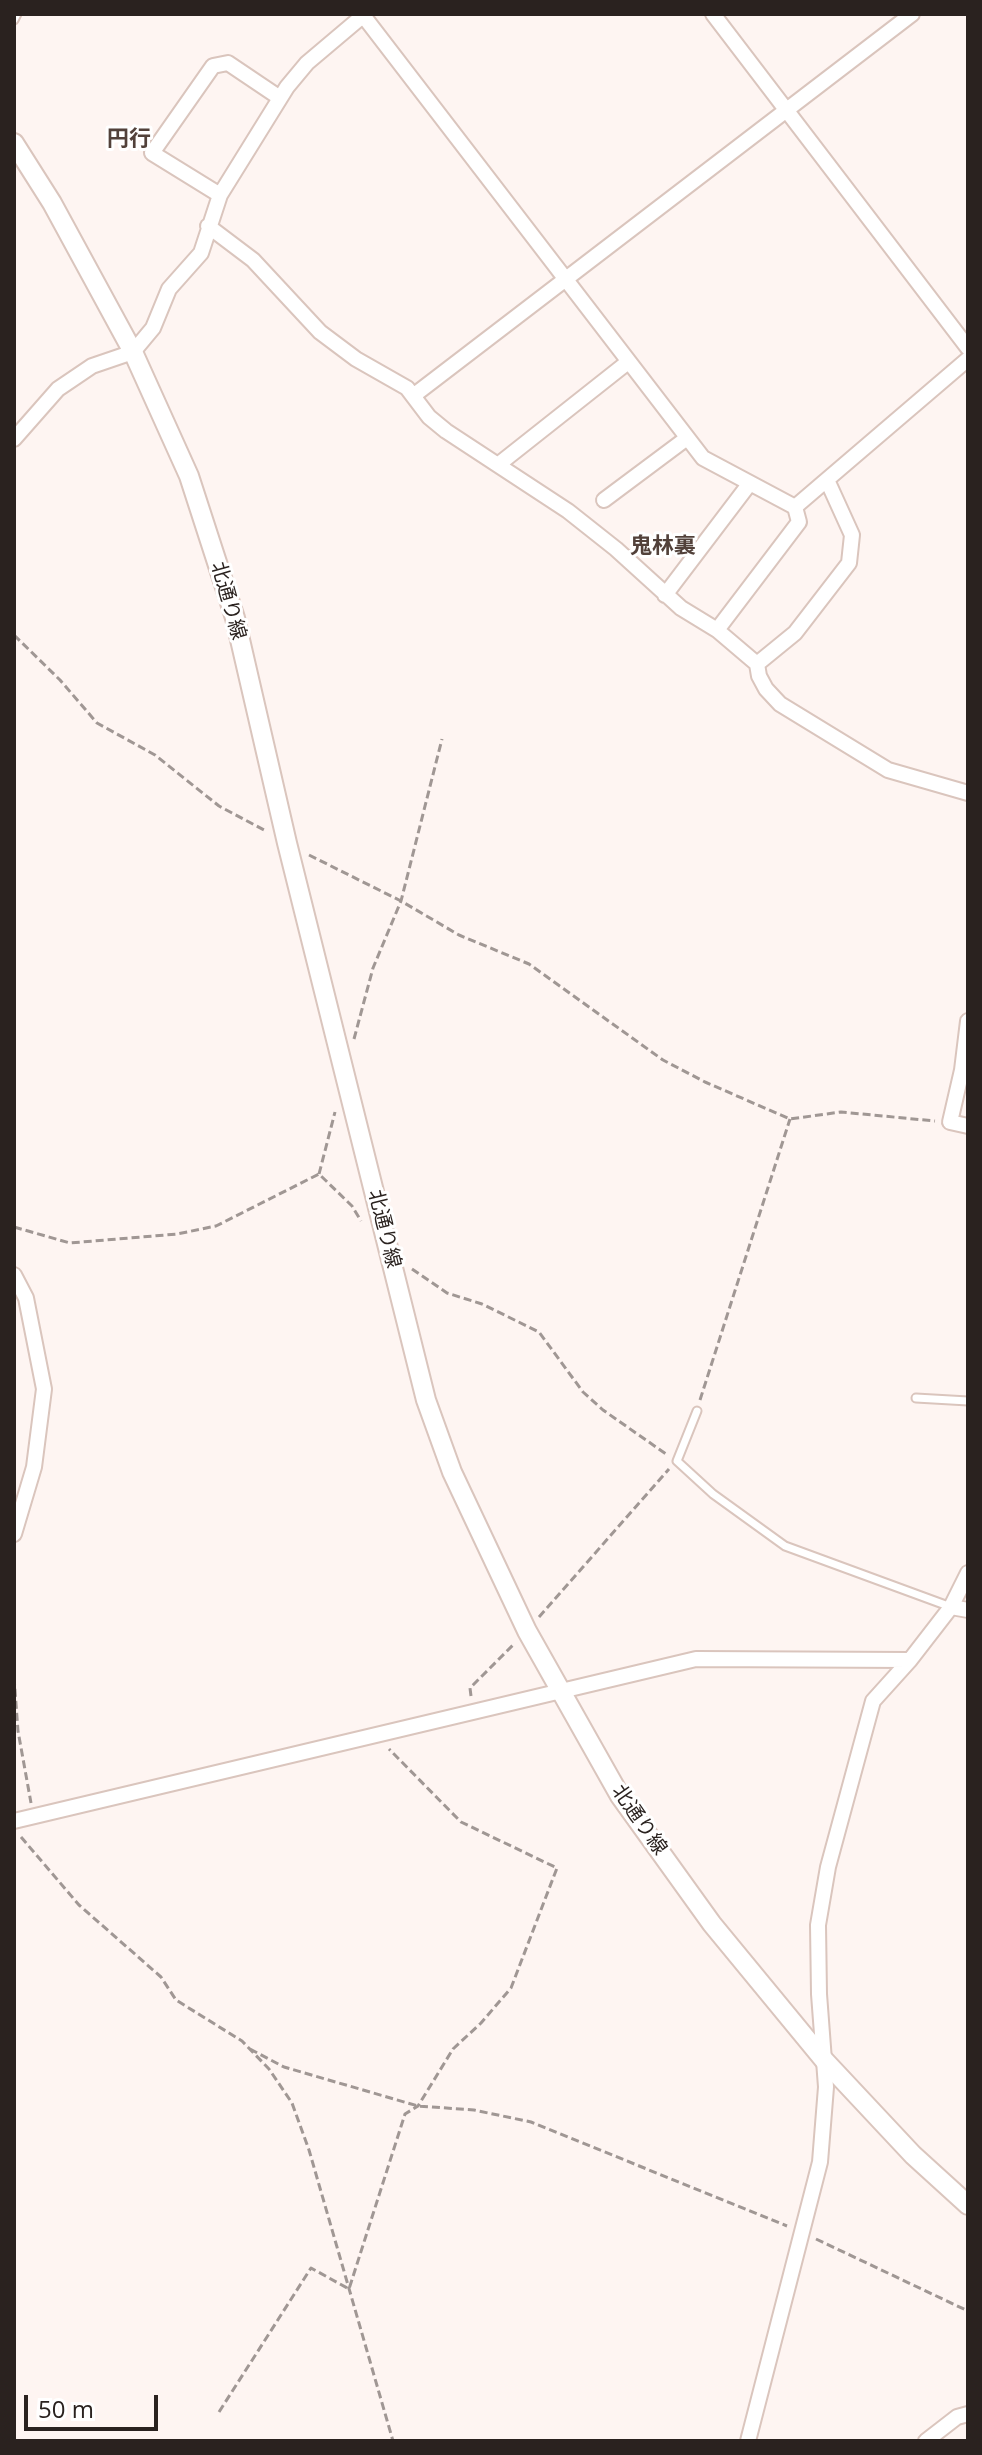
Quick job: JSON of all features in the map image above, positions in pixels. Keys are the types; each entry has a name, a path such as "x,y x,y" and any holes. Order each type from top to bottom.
{"street":[{"path":"713,14 968,348"},
{"path":"413,396 912,14"},
{"path":"14,439 58,389 92,366 133,352 153,328 169,289 201,253 220,195 280,98 307,63 364,15 703,458 795,507 799,522 717,630"},
{"path":"220,195 152,153 213,66 228,63 280,98"},
{"name":"北通り線","path":"14,143 52,203 133,352 189,476 235,618 287,843 426,1400 452,1472 527,1631 620,1796 712,1924 824,2060 913,2155 968,2205"},
{"path":"208,226 253,260 320,332 356,359 407,388 429,417 446,431 568,511 616,549 681,608 717,630 757,664 766,689 780,704 888,770 968,793"},
{"path":"795,507 968,359"},
{"path":"499,464 628,362"},
{"path":"604,500 687,438"},
{"path":"757,664 795,633 849,563 852,535 827,480"},
{"path":"665,595 750,483"},
{"path":"968,1021 962,1070 950,1122 968,1126"},
{"path":"14,1275 26,1298 44,1389 34,1467 14,1534"},
{"path":"748,2441 820,2162 826,2087 819,1994 818,1925 828,1867 873,1701 951,1607 968,1573"},
{"path":"951,1607 968,1610"},
{"path":"14,1821 696,1659 910,1660"},
{"path":"926,2441 957,2417 968,2414"}],"lane":[{"path":"14,20 17,14"},
{"path":"916,1398 968,1401"},
{"path":"697,1411 677,1461 713,1494 785,1546 951,1607"}],"path":[{"path":"14,635 60,680 97,723 155,755 219,806 401,901 459,935 529,964 663,1060 790,1119 841,1112 950,1122"},
{"path":"353,1042 373,968 401,901 442,739"},
{"path":"14,1227 70,1243 177,1234 216,1226 319,1174 338,1101"},
{"path":"697,1411 790,1119"},
{"path":"319,1174 352,1206 369,1232"},
{"path":"390,1254 447,1293 482,1304 539,1332 583,1392 603,1410 677,1461 527,1631 470,1688 474,1712"},
{"path":"14,1677 18,1731 34,1818"},
{"path":"349,2289 405,2114 418,2106 453,2049 511,1988 557,1868 461,1822 376,1736"},
{"path":"14,1829 79,1905 161,1977 176,2000 242,2041 269,2069 292,2103 309,2150 393,2441"},
{"path":"250,2049 284,2067 418,2106 474,2110 531,2122 802,2232 968,2311"},
{"path":"219,2412 311,2268 349,2289"}],"district":[{"name":"円行","path":"129,140"},
{"name":"鬼林裏","path":"663,547"}]}
